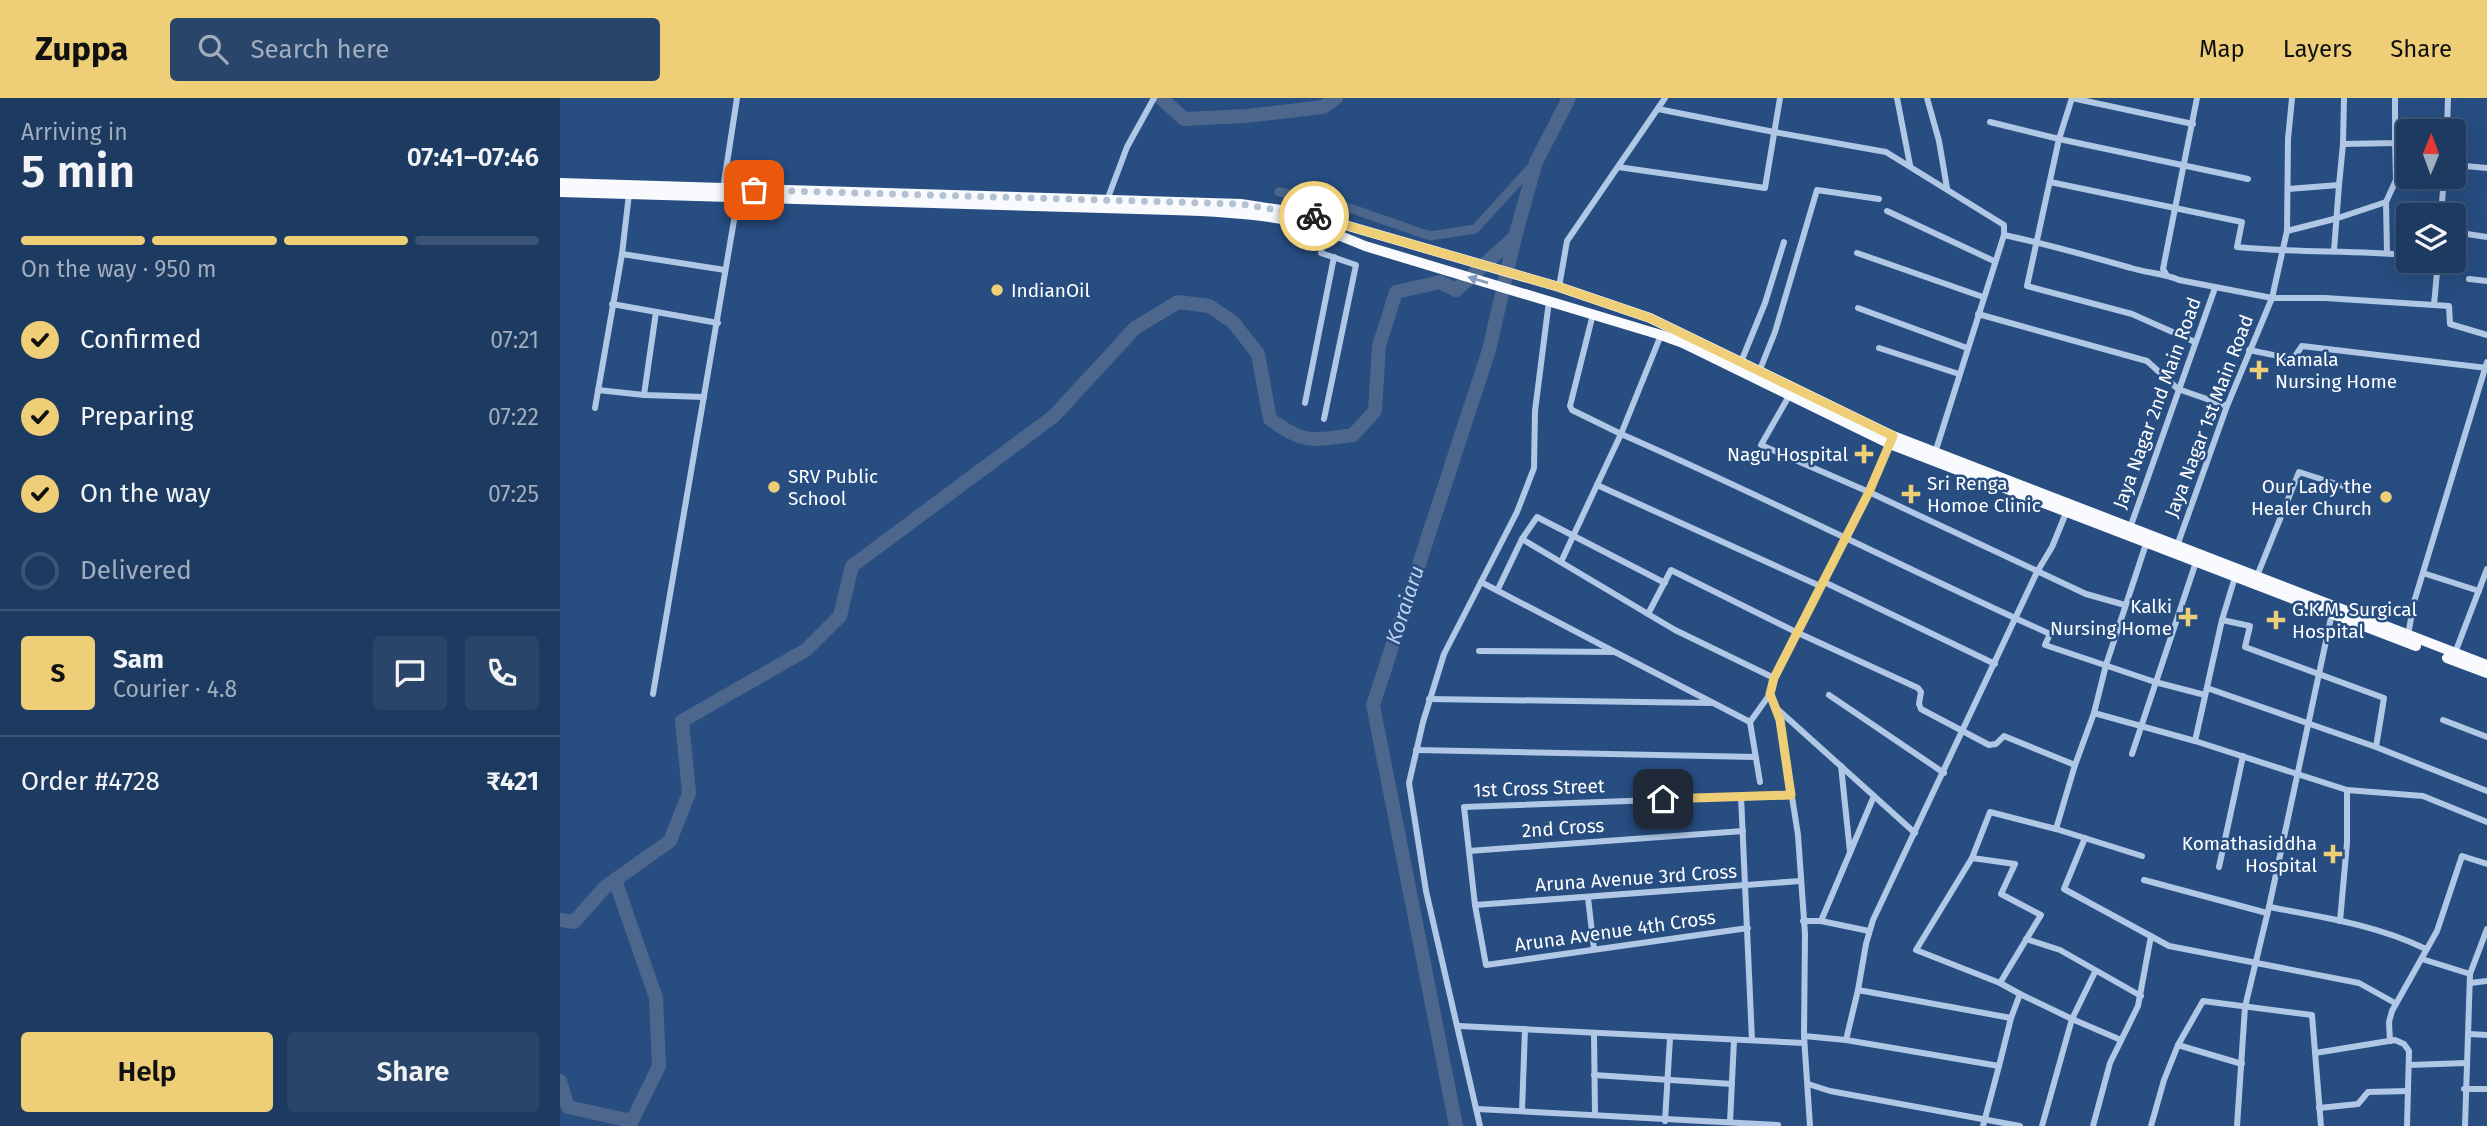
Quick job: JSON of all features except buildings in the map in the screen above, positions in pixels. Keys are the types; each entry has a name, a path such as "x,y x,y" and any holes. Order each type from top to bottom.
{"highway":[{"path":"560,183 1105,204 1222,212 1290,220 1365,246 1683,343 1892,440 1935,453 2128,532 2146,544 2487,665"},
{"path":"560,191 738,197 1241,204 1307,214 1554,286 1650,318 1741,362 1757,376 1789,396 1892,440 2066,513 2177,546 2257,576 2487,673"}],"street":[{"path":"723,189 737,98"},
{"path":"1105,204 1127,147 1154,98"},
{"path":"1554,286 1567,241 1665,98"},
{"path":"1618,167 1766,188 1780,98"},
{"path":"1897,98 1910,165"},
{"path":"1927,98 1940,141 1947,188"},
{"path":"2193,124 2072,98 2059,139 2027,286 2132,314 2195,342"},
{"path":"2166,274 2164,269 2197,98"},
{"name":"Jaya Nagar 1st Main Road","path":"2177,546 2227,406 2272,298 2287,231 2288,139 2292,98"},
{"path":"2334,251 2344,98"},
{"path":"2387,253 2386,202 2396,180 2395,98"},
{"path":"2447,119 2448,98"},
{"path":"1658,108 1886,152 2004,225 2004,236 1935,453"},
{"path":"1990,122 2248,179"},
{"path":"2343,144 2395,143"},
{"path":"2466,166 2487,168"},
{"path":"2050,183 2242,222 2237,247 2396,254"},
{"path":"2288,189 2339,185"},
{"path":"1757,376 1775,332 1817,190 1879,199"},
{"path":"595,408 622,254 629,194"},
{"path":"653,694 738,197"},
{"path":"2287,231 2386,202"},
{"path":"1888,211 1994,261"},
{"path":"1324,419 1356,265 1321,253 1325,230"},
{"path":"2466,234 2487,237"},
{"path":"2004,236 2037,242 2133,269 2166,274 2179,280 2272,298 2325,298 2449,306 2450,324 2487,335"},
{"path":"1741,362 1765,303 1784,242"},
{"path":"1857,253 1983,297"},
{"path":"622,254 725,270"},
{"path":"1305,403 1334,257"},
{"path":"2434,305 2437,273"},
{"path":"2469,279 2487,281"},
{"name":"Jaya Nagar 2nd Main Road","path":"2128,532 2215,288"},
{"path":"1480,1126 1426,891 1409,783 1429,699 1444,654 1517,512 1534,468 1535,411 1545,299"},
{"path":"612,304 718,323"},
{"path":"1858,308 1967,348"},
{"path":"644,394 656,312"},
{"path":"1593,314 1570,406 1572,410 2050,634 2045,645 2155,682 2206,692 2308,724 2376,747 2487,791"},
{"path":"1978,314 2147,361 2178,388 2227,406"},
{"path":"1561,562 1621,434 1661,335"},
{"path":"2249,350 2293,359 2302,346 2487,368"},
{"path":"1879,348 1959,374"},
{"path":"2408,635 2414,602 2487,362"},
{"path":"598,390 704,397"},
{"path":"1789,396 1761,445 1869,492 2086,594 2125,605"},
{"path":"1760,782 1749,722 1770,694 1774,678 1796,632 1869,492 1892,440"},
{"path":"2257,576 2299,472 2355,490"},
{"path":"1597,485 1821,583 1995,664"},
{"path":"1846,1040 1869,931 2066,513"},
{"path":"1497,589 1521,540 1537,517 1665,583"},
{"path":"1521,540 1675,630 1774,678"},
{"path":"2056,829 2146,544"},
{"path":"2132,754 2196,562"},
{"path":"2455,653 2487,569"},
{"path":"1648,614 1671,570 1796,632 1919,688 1921,709 1963,731 1993,745 2004,736 2075,765"},
{"path":"2423,573 2479,591"},
{"path":"2195,741 2222,620 2235,577"},
{"path":"1482,582 1749,722"},
{"path":"2237,1126 2245,1007 2333,609"},
{"path":"2222,620 2250,626 2245,647 2384,698 2376,747"},
{"path":"1479,651 1615,652"},
{"path":"1770,694 1780,720 1798,835 1803,921 1804,1039 1810,1126"},
{"path":"1829,695 1944,773"},
{"path":"1429,699 1713,703"},
{"path":"1774,706 1915,833"},
{"path":"2094,713 2195,741 2347,790 2423,796 2487,822"},
{"path":"2444,720 2487,737"},
{"path":"1416,750 1755,757"},
{"path":"2219,867 2244,756"},
{"path":"1841,766 1850,853"},
{"path":"2340,921 2347,843 2347,790"},
{"name":"1st Cross Street","path":"1469,851 1464,807 1791,795"},
{"path":"1741,796 1752,1041"},
{"path":"1821,920 1874,796"},
{"path":"2121,1040 2000,983 1916,950 1972,858 1990,812 2142,856"},
{"name":"2nd Cross","path":"1469,851 1743,831"},
{"path":"2085,838 2064,889 2169,946 2359,983 2395,1003"},
{"path":"1469,851 1475,905"},
{"path":"2390,1041 2389,1022 2395,1003 2437,931 2462,856 2487,864"},
{"path":"1972,858 2015,864 2001,894 2041,915 2000,983"},
{"path":"2144,880 2268,910 2340,921 2397,935 2426,949"},
{"name":"Aruna Avenue 3rd Cross","path":"1475,905 1800,881"},
{"path":"1588,898 1594,949"},
{"name":"Aruna Avenue 4th Cross","path":"1475,905 1486,965 1748,928"},
{"path":"1803,921 1821,920 1869,931"},
{"path":"2465,1126 2464,1089 2469,1034 2470,974 2487,929"},
{"path":"2093,1126 2110,1063 2141,996 2151,936"},
{"path":"2026,939 2060,950 2141,996"},
{"path":"2421,959 2470,974"},
{"path":"2042,1126 2072,1019 2095,972"},
{"path":"2470,983 2487,981"},
{"path":"1858,990 2011,1018"},
{"path":"1984,1123 2011,1018 2020,994"},
{"path":"2151,1126 2164,1080 2178,1045 2203,1001 2312,1015 2321,1126"},
{"path":"1459,1026 1752,1041 1846,1040 1999,1066"},
{"path":"1522,1111 1525,1029"},
{"path":"1594,1033 1595,1115"},
{"path":"2469,1034 2487,1035"},
{"path":"1665,1121 1670,1038"},
{"path":"1730,1122 1734,1040"},
{"path":"2315,1053 2390,1041 2404,1044 2409,1051 2407,1126"},
{"path":"2178,1045 2242,1064"},
{"path":"2409,1065 2466,1063"},
{"path":"1594,1075 1732,1084"},
{"path":"1808,1084 1984,1123 2020,1126"},
{"path":"2464,1089 2487,1089"},
{"path":"2319,1108 2358,1104 2368,1092 2408,1091"},
{"path":"1477,1109 1778,1125"}],"waterway":[{"path":"1161,98 1184,119 1246,116 1323,107 1336,98"},
{"name":"Koraiaru","path":"1456,1126 1373,705 1489,350 1515,237 1536,162 1569,98"},
{"path":"1279,192 1335,203 1430,236 1475,229 1536,162"},
{"path":"560,920 574,922 605,887 670,841 689,793 682,721 806,650 840,616 852,566 1054,416 1135,328 1178,302 1209,306 1233,322 1258,354 1270,419 1292,433 1310,439 1353,435 1375,411 1379,346 1396,292 1440,282 1456,290 1515,237"},
{"path":"560,1081 568,1107 632,1121 659,1066 656,998 615,880"}],"way so far":[{"path":"754,190 1241,204 1314,216"}],"place":[{"name":"IndianOil","path":"997,290"},
{"name":"Kamala Nursing Home","path":"2259,370"},
{"name":"Nagu Hospital","path":"1864,454"},
{"name":"SRV Public School","path":"774,487"},
{"name":"Sri Renga Homoe Clinic","path":"1911,494"},
{"name":"Our Lady the Healer Church","path":"2386,497"},
{"name":"Kalki Nursing Home","path":"2188,617"},
{"name":"G.K.M. Surgical Hospital","path":"2276,620"},
{"name":"Komathasiddha Hospital","path":"2333,854"}],"route":[{"path":"1314,216 1559,287 1650,318 1893,436 1869,492 1774,678 1770,694 1780,720 1791,795 1663,799"}]}
